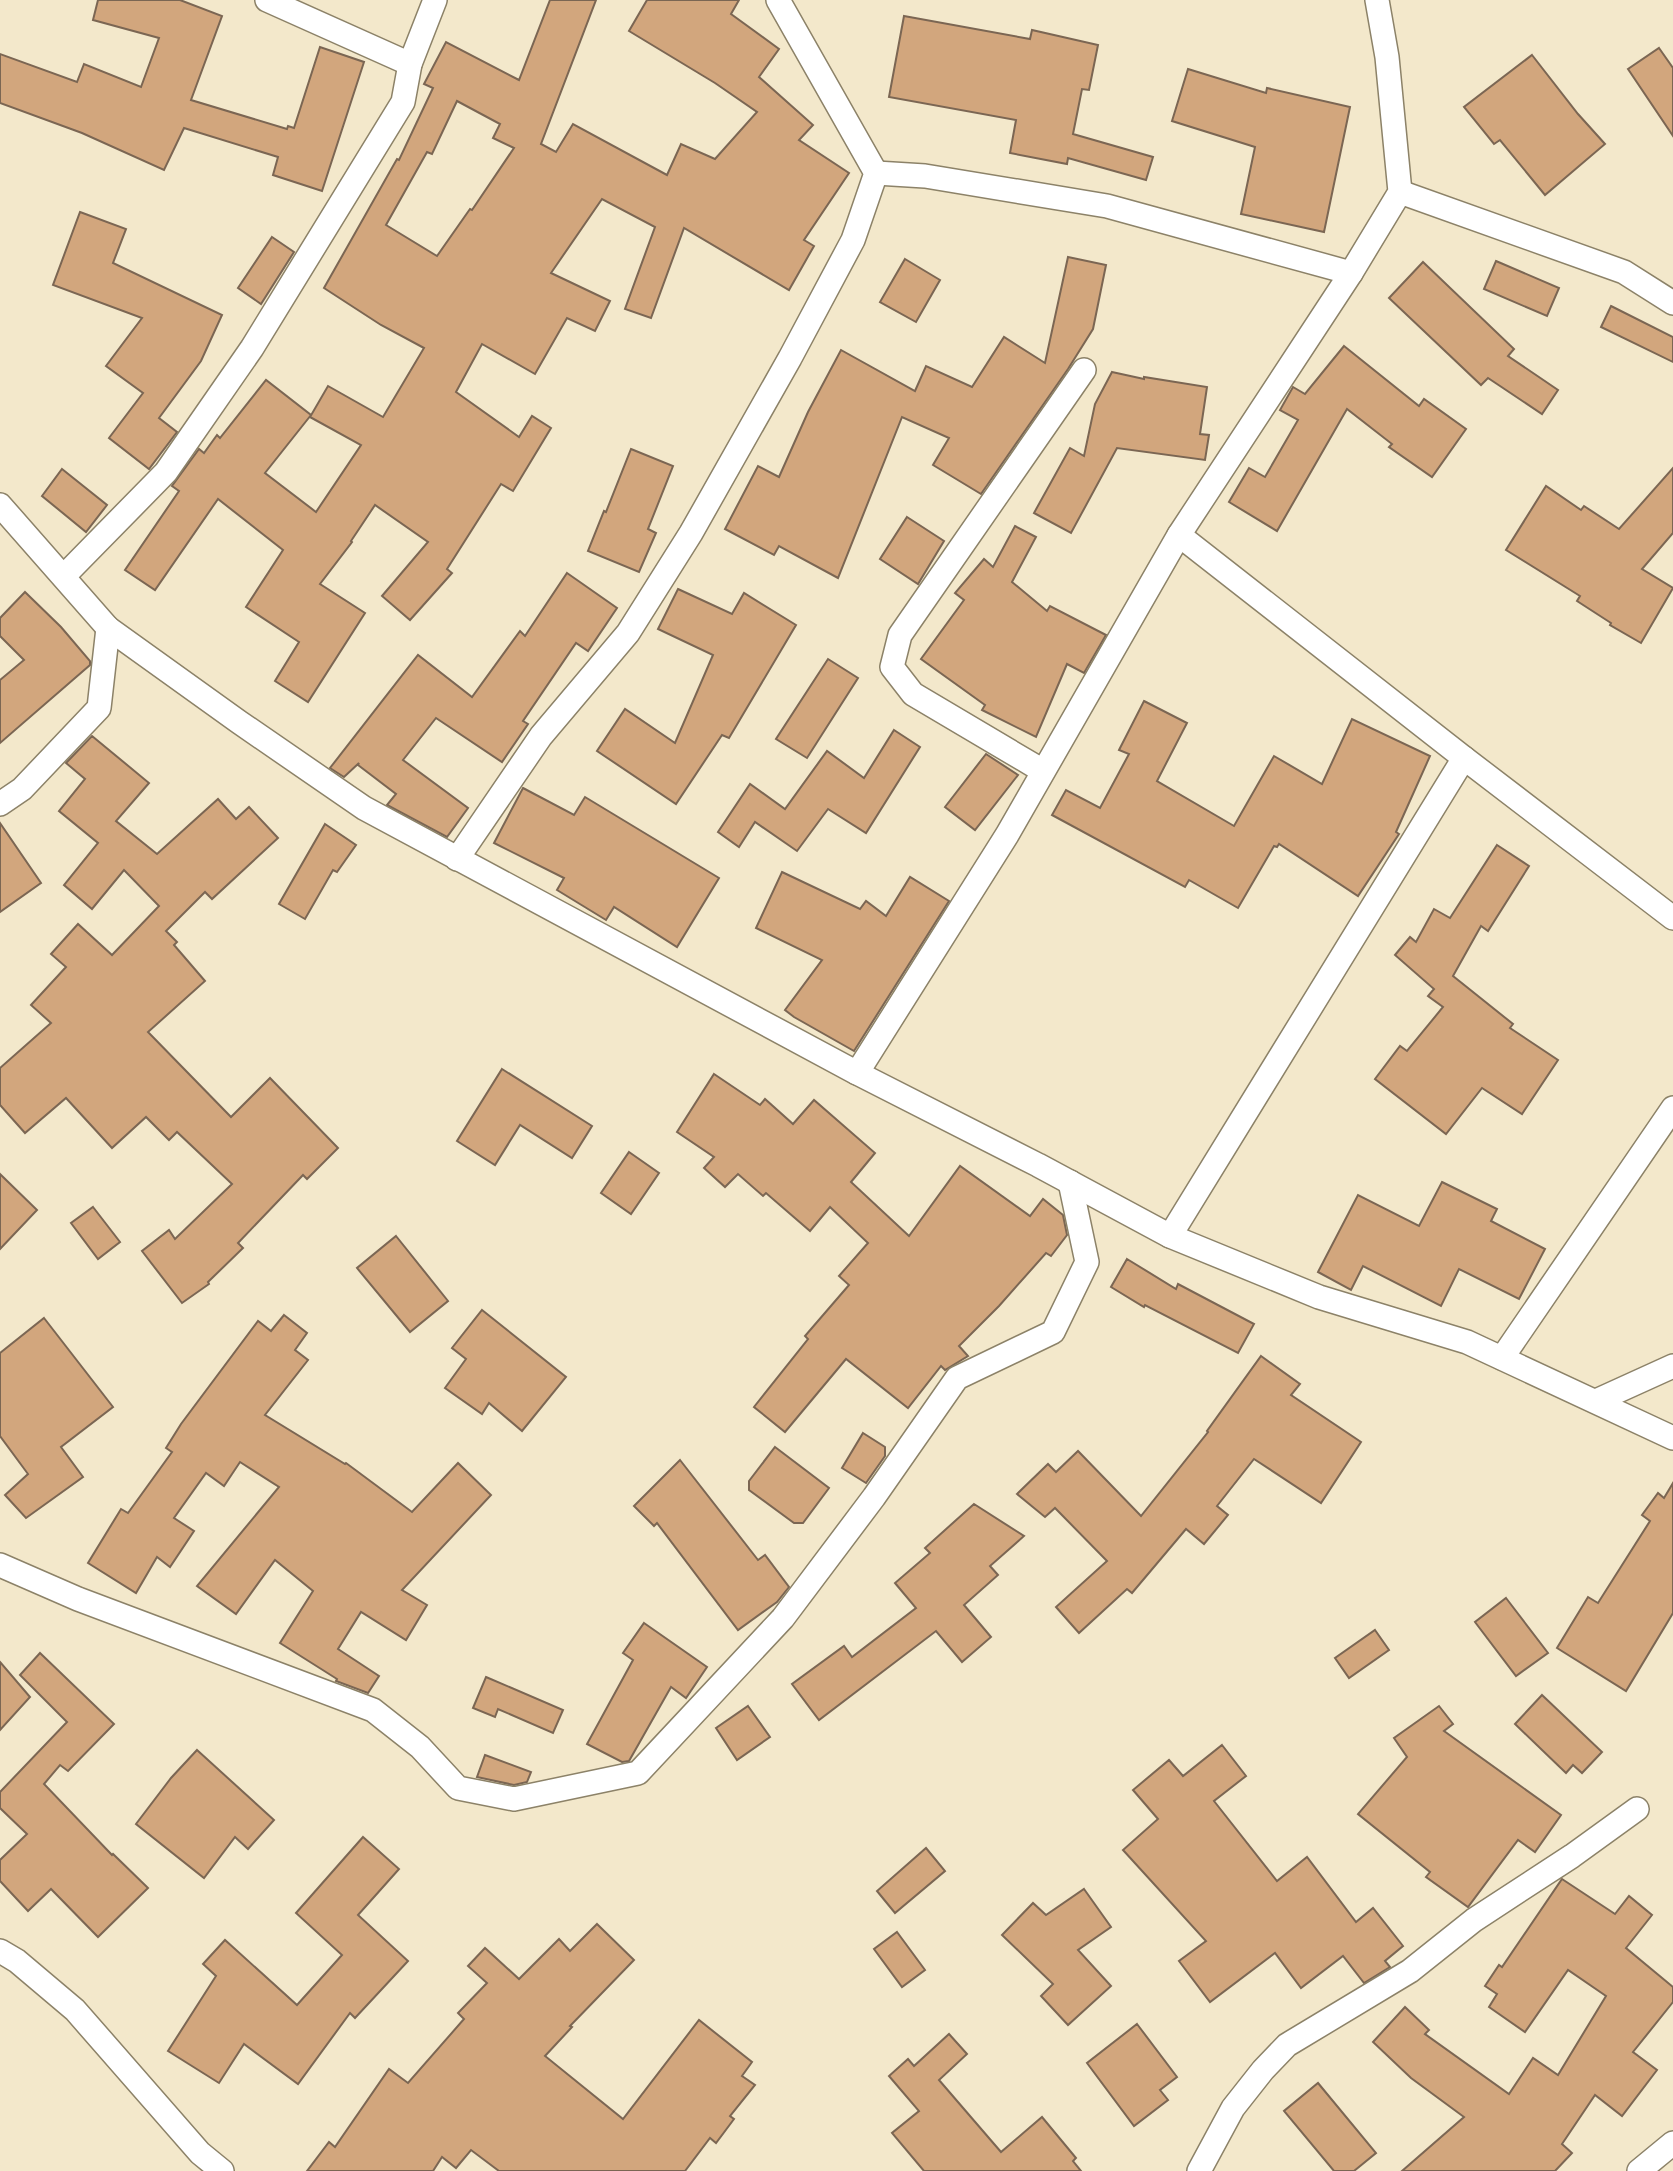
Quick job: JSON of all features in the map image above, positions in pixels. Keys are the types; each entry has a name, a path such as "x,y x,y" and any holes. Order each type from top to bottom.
{"street":[{"path":"267,0 410,64"},
{"path":"64,576 166,472 252,348 403,102 410,64 435,0"},
{"path":"457,859 541,736 628,633 691,533 853,240 876,173 778,0"},
{"path":"857,1073 1007,835 1179,535 1401,192 1387,57 1377,0"},
{"path":"876,173 925,176 1107,206 1351,273"},
{"path":"1401,192 1624,272 1673,303"},
{"path":"1043,771 912,694 892,667 900,635 1084,370"},
{"path":"0,505 108,628 364,808 857,1073 1170,1236 1320,1297 1467,1342 1673,1438"},
{"path":"1179,535 1673,918"},
{"path":"0,804 22,789 99,709 108,628"},
{"path":"1170,1236 1464,758"},
{"path":"1502,1358 1673,1108"},
{"path":"0,1565 78,1600 373,1710 420,1747 458,1788 514,1799 638,1773 783,1618 874,1497 957,1378 1053,1332 1087,1262 1070,1182"},
{"path":"1596,1401 1673,1366"},
{"path":"1199,2171 1233,2108 1287,2045 1410,1971 1474,1920 1572,1856 1637,1809"},
{"path":"0,1951 17,1961 75,2010 200,2154 222,2171"},
{"path":"1651,2168 1673,2143"}],"building":[{"path":"98,0 180,0 222,16 191,100 287,129 288,126 294,128 320,47 364,62 322,191 273,175 278,157 184,128 164,170 82,133 0,103 0,54 77,82 84,64 141,87 159,38 93,20"},
{"path":"550,0 596,0 541,144 556,152 573,124 667,175 681,144 715,159 757,112 629,31 647,0 739,0 731,14 779,49 759,77 813,125 799,140 849,173 804,240 814,246 789,290 684,228 651,318 625,309 655,227 602,199 551,273 610,301 595,331 567,318 535,374 482,344 456,392 519,437 532,416 551,428 513,491 501,484 447,569 452,573 410,620 382,596 428,542 375,505 352,542 320,584 365,613 308,702 275,681 299,642 246,607 283,550 218,499 155,590 125,570 179,491 172,486 199,449 204,453 217,435 220,438 266,380 311,415 265,473 316,512 361,445 310,417 328,386 383,417 424,348 381,325 324,288 397,159 399,160 433,88 424,84 446,42 519,80","holes":["457,101 500,124 493,138 514,148 437,256 386,225 427,152 432,154"]},
{"path":"904,16 1030,39 1032,30 1098,45 1089,90 1082,89 1073,134 1153,157 1146,180 1068,158 1067,164 1010,153 1016,120 889,97"},
{"path":"1659,48 1673,68 1673,136 1628,69"},
{"path":"1532,55 1605,144 1545,195 1500,140 1494,144 1464,107"},
{"path":"1188,69 1266,93 1267,88 1350,107 1324,232 1241,214 1255,147 1172,121"},
{"path":"80,212 126,229 113,263 222,315 201,361 159,418 177,432 149,469 109,438 143,393 106,366 142,318 53,285"},
{"path":"272,237 294,252 261,304 238,288"},
{"path":"1068,257 1106,265 1093,329 981,494 933,465 949,438 902,417 838,578 779,546 774,555 725,529 758,466 779,477 808,412 841,350 915,391 926,366 972,387 1004,337 1045,363"},
{"path":"905,259 940,280 916,322 880,302"},
{"path":"1496,261 1559,288 1547,316 1484,289"},
{"path":"1423,262 1514,349 1508,356 1558,390 1542,414 1488,378 1481,385 1389,298"},
{"path":"1611,306 1673,337 1673,362 1601,327"},
{"path":"1344,346 1419,406 1424,399 1466,429 1432,477 1389,447 1392,444 1347,409 1277,531 1229,502 1249,468 1265,477 1298,420 1280,410 1293,387 1305,394"},
{"path":"1112,372 1207,387 1200,434 1209,435 1205,460 1117,448 1071,533 1034,513 1070,448 1084,456 1095,404"},
{"path":"631,449 673,466 648,529 656,533 639,572 588,551"},
{"path":"1673,468 1673,533 1642,569 1673,588 1641,643 1577,601 1580,596 1506,550 1546,486 1581,510 1584,506 1619,529"},
{"path":"62,469 107,505 86,532 42,496"},
{"path":"907,517 944,541 918,584 880,559"},
{"path":"1015,526 1036,537 1012,582 1047,611 1050,606 1106,635 1084,673 1067,664 1036,737 982,710 985,705 921,659 964,600 955,593 984,559 993,567"},
{"path":"567,573 617,608 588,651 576,643 523,721 528,724 502,762 436,718 403,760 468,808 447,837 387,805 396,794 358,765 359,763 344,777 330,768 418,655 472,697 520,631 525,636"},
{"path":"678,589 732,614 744,593 796,625 729,738 722,735 676,804 597,751 625,709 675,743 713,655 658,629"},
{"path":"25,592 61,627 90,661 90,665 0,743 0,680 24,660 0,636 0,618"},
{"path":"828,659 858,678 807,758 776,739"},
{"path":"1144,701 1187,723 1157,781 1234,826 1274,756 1322,784 1352,719 1430,756 1396,832 1399,834 1358,896 1279,844 1274,846 1238,908 1189,880 1185,887 1052,815 1066,790 1100,808 1129,754 1119,750"},
{"path":"894,730 920,747 866,833 828,809 797,851 755,822 739,847 718,832 750,784 785,809 827,751 864,778"},
{"path":"92,736 149,783 116,821 157,854 218,799 236,819 249,807 278,838 212,899 205,892 166,931 177,942 174,945 205,981 148,1032 231,1117 270,1078 338,1148 307,1179 303,1175 238,1243 243,1248 208,1282 209,1284 182,1303 142,1251 169,1230 175,1239 232,1184 177,1132 169,1140 146,1117 112,1148 66,1098 25,1133 0,1105 0,1068 51,1023 31,1005 66,967 51,954 78,924 112,955 159,906 124,870 92,909 64,885 98,843 59,811 85,779 66,763"},
{"path":"986,754 1018,775 975,830 945,807"},
{"path":"523,788 574,815 585,797 719,878 677,947 614,907 606,920 557,890 564,878 494,843"},
{"path":"0,823 41,883 0,912"},
{"path":"325,824 356,845 337,872 333,870 305,919 279,904"},
{"path":"1497,845 1529,866 1488,931 1481,926 1453,976 1513,1024 1510,1028 1558,1060 1522,1114 1482,1088 1446,1134 1375,1079 1400,1046 1407,1051 1443,1007 1428,996 1434,989 1395,955 1410,937 1416,942 1434,909 1450,918"},
{"path":"782,872 860,909 866,901 886,916 910,877 949,901 854,1051 785,1010 822,960 756,928"},
{"path":"502,1069 592,1126 572,1158 520,1125 495,1165 457,1141"},
{"path":"714,1074 760,1105 765,1099 793,1124 814,1100 875,1153 851,1182 909,1236 960,1166 1030,1216 1043,1199 1063,1215 1067,1235 1051,1256 1046,1253 959,1346 968,1356 945,1370 941,1366 908,1408 846,1359 785,1432 754,1407 808,1339 805,1336 849,1285 839,1276 868,1243 830,1207 810,1231 766,1193 763,1196 738,1174 725,1187 704,1168 714,1157 677,1132"},
{"path":"629,1152 659,1173 631,1214 601,1193"},
{"path":"0,1174 37,1210 0,1249"},
{"path":"1442,1182 1497,1209 1491,1221 1545,1249 1519,1299 1459,1269 1441,1306 1363,1266 1351,1290 1318,1272 1358,1195 1419,1226"},
{"path":"93,1207 120,1242 98,1259 71,1223"},
{"path":"396,1236 448,1301 410,1332 357,1268"},
{"path":"1127,1259 1176,1289 1178,1284 1254,1324 1238,1353 1145,1305 1144,1307 1111,1287"},
{"path":"482,1310 566,1377 522,1431 489,1403 482,1414 445,1388 466,1359 452,1348"},
{"path":"284,1315 307,1333 295,1350 308,1360 265,1415 346,1463 412,1512 458,1463 491,1495 402,1590 427,1605 406,1640 361,1612 338,1649 379,1676 368,1693 336,1681 337,1679 280,1643 313,1591 275,1560 236,1614 197,1586 279,1487 240,1462 224,1486 206,1473 174,1518 194,1531 170,1567 157,1557 136,1593 88,1563 121,1509 128,1513 172,1452 166,1448 181,1424 258,1321 271,1331"},
{"path":"44,1318 113,1407 61,1447 83,1477 26,1518 5,1495 28,1474 0,1436 0,1353"},
{"path":"1261,1356 1300,1384 1291,1395 1361,1442 1321,1503 1254,1459 1217,1506 1228,1515 1204,1544 1186,1529 1132,1593 1127,1589 1079,1633 1056,1607 1107,1561 1055,1508 1045,1517 1017,1494 1048,1464 1056,1472 1078,1451 1141,1516 1208,1432"},
{"path":"863,1433 885,1447 885,1456 866,1483 842,1468"},
{"path":"775,1447 829,1488 803,1523 794,1523 749,1490 749,1481"},
{"path":"680,1460 758,1560 765,1555 789,1587 777,1602 738,1630 657,1523 654,1526 634,1506"},
{"path":"1673,1483 1673,1613 1626,1691 1557,1648 1588,1597 1598,1603 1650,1521 1642,1515 1658,1493 1664,1498"},
{"path":"974,1504 1024,1536 990,1566 998,1575 964,1605 991,1637 962,1662 936,1631 819,1720 792,1684 844,1646 852,1657 916,1608 895,1583 930,1553 925,1548"},
{"path":"1506,1598 1548,1653 1516,1676 1475,1622"},
{"path":"644,1623 707,1667 686,1698 671,1687 629,1761 622,1762 587,1744 633,1660 623,1653"},
{"path":"1375,1630 1389,1650 1349,1678 1335,1658"},
{"path":"40,1653 114,1724 68,1771 60,1765 44,1784 112,1855 148,1888 98,1937 51,1889 28,1911 0,1881 0,1860 27,1834 0,1808 0,1792 67,1722 20,1675"},
{"path":"0,1662 30,1697 0,1730"},
{"path":"486,1677 563,1710 553,1733 498,1709 495,1717 473,1708"},
{"path":"1542,1695 1602,1752 1582,1773 1573,1765 1566,1773 1515,1724"},
{"path":"748,1706 770,1737 737,1760 716,1728"},
{"path":"1439,1706 1453,1724 1444,1731 1561,1815 1535,1852 1518,1840 1468,1907 1426,1877 1430,1872 1358,1814 1407,1757 1394,1738"},
{"path":"1222,1745 1246,1776 1214,1801 1277,1881 1307,1857 1356,1922 1373,1908 1403,1946 1385,1961 1390,1967 1364,1983 1343,1956 1301,1988 1275,1953 1210,2002 1179,1961 1206,1941 1123,1850 1158,1819 1133,1790 1169,1760 1183,1776"},
{"path":"197,1750 274,1820 248,1849 235,1837 204,1878 136,1824 171,1778"},
{"path":"485,1755 531,1772 527,1782 514,1785 477,1777"},
{"path":"363,1837 399,1869 358,1915 408,1961 355,2018 350,2013 298,2084 244,2044 219,2083 168,2051 216,1976 203,1964 225,1940 297,2005 342,1955 296,1913"},
{"path":"926,1848 945,1871 895,1913 877,1891"},
{"path":"1562,1879 1615,1914 1629,1896 1652,1915 1626,1948 1673,1987 1673,2002 1633,2052 1657,2070 1622,2116 1595,2095 1562,2144 1572,2153 1555,2171 1402,2171 1464,2117 1411,2078 1373,2042 1405,2007 1429,2030 1425,2034 1509,2094 1533,2058 1558,2075 1606,1996 1568,1970 1525,2032 1489,2007 1497,1994 1485,1986 1499,1965 1502,1967"},
{"path":"1084,1889 1111,1927 1078,1950 1111,1986 1068,2025 1041,1996 1053,1984 1002,1935 1033,1903 1046,1915"},
{"path":"597,1924 634,1960 545,2056 623,2119 699,2020 752,2062 742,2076 755,2085 730,2116 734,2119 716,2143 710,2138 685,2171 499,2171 471,2150 456,2168 442,2157 433,2171 307,2171 329,2142 335,2147 389,2069 408,2083 464,2019 458,2013 487,1983 468,1966 485,1948 519,1979 559,1939 570,1951"},
{"path":"897,1932 925,1970 902,1987 874,1949"},
{"path":"1137,2024 1177,2077 1160,2090 1168,2100 1134,2126 1087,2063"},
{"path":"949,2034 967,2054 939,2080 1001,2152 1042,2117 1076,2158 1073,2161 1081,2171 924,2171 892,2133 919,2111 889,2076 908,2059 914,2066"},
{"path":"1318,2083 1376,2153 1354,2171 1334,2171 1284,2111"}]}
